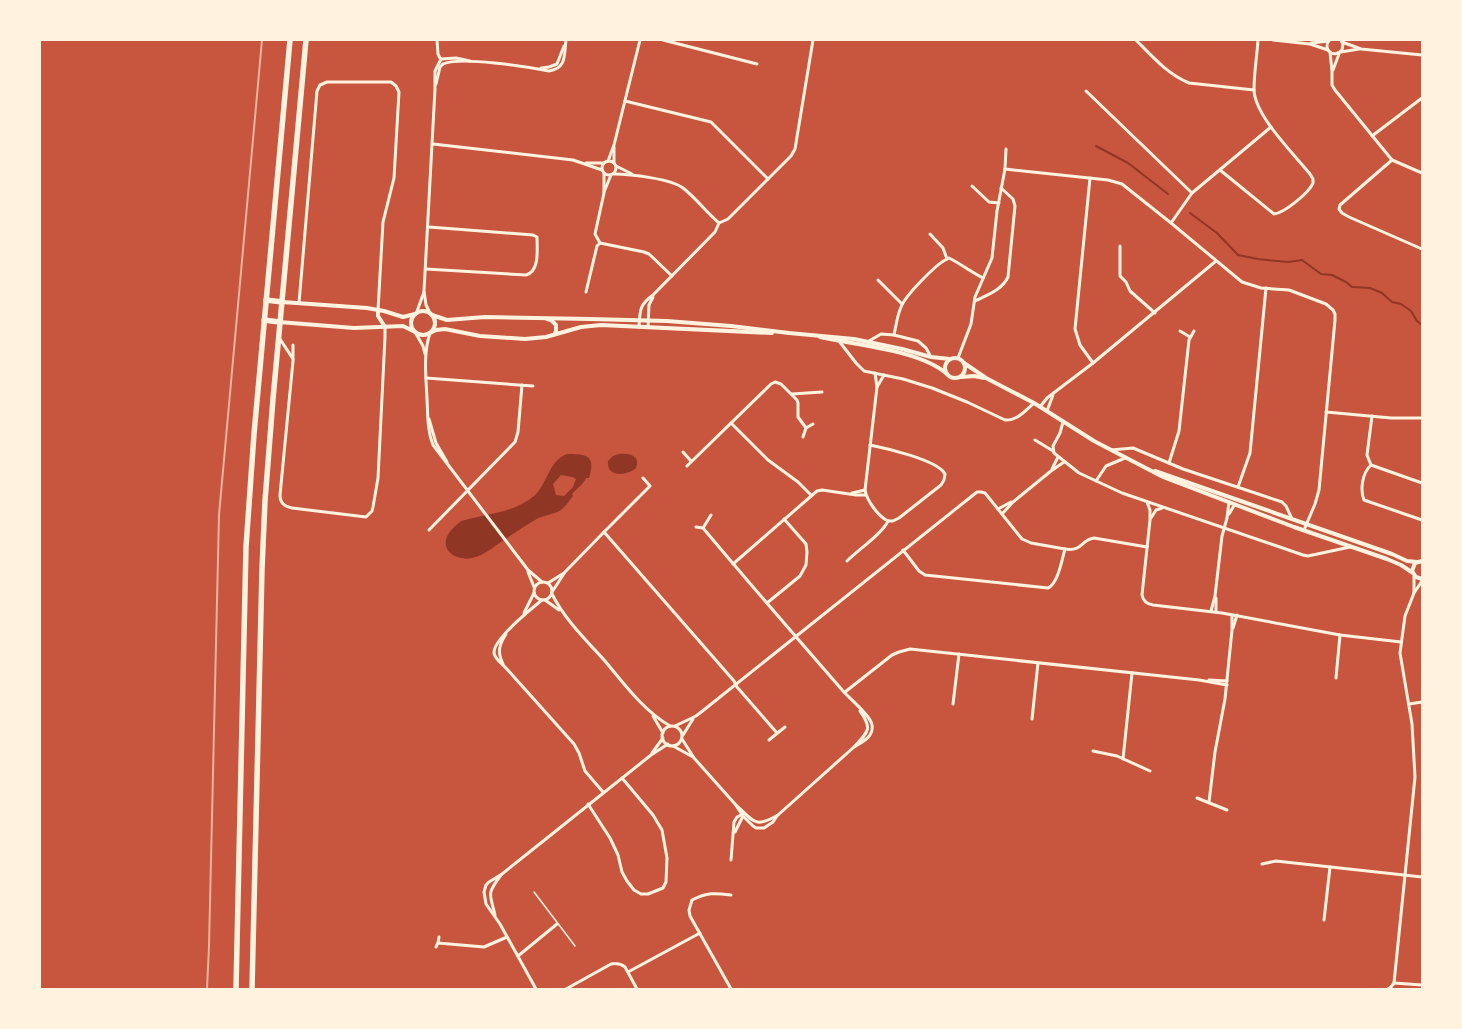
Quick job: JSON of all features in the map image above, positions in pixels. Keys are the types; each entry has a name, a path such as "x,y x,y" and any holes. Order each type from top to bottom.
{"highway":[{"path":"236,989 246,547 253,441 290,40"},
{"path":"252,989 264,524 279,322 306,40"},
{"path":"266,300 282,302"},
{"path":"264,320 279,322"}],"street":[{"path":"437,40 438,54 443,64"},
{"path":"441,59 456,58 470,61 535,68 559,66 566,40"},
{"path":"604,193 602,166 606,162 614,145 640,40"},
{"path":"663,40 757,64"},
{"path":"639,327 643,304 715,232 719,223 728,219 791,156 795,150 813,40"},
{"path":"1136,40 1166,70 1179,79 1189,83 1254,90"},
{"path":"1220,170 1274,214 1282,212 1311,187 1313,179 1271,127 1259,108 1254,90 1258,40"},
{"path":"1273,40 1310,44 1334,54 1361,49 1422,55"},
{"path":"1310,44 1329,40 1327,45 1332,71 1332,85 1335,90 1392,160 1422,174"},
{"path":"1332,71 1344,47 1342,41"},
{"path":"1342,41 1361,49"},
{"path":"441,59 435,71 429,227 424,291 426,305 434,319 434,326 426,345 425,357 428,416 436,443 449,465 528,570 542,582 548,583 565,572"},
{"path":"435,89 439,72 443,64 449,61 470,61"},
{"path":"293,345 293,361 280,495 281,501 283,505 292,508 366,517 372,511 376,495 379,463 385,327 378,316 378,310 383,222 394,178 399,92 396,86 391,82 327,82 320,85 317,91 298,303"},
{"path":"1086,91 1192,193"},
{"path":"1372,136 1422,98"},
{"path":"625,101 711,122 768,179"},
{"path":"1171,223 1192,193 1271,127"},
{"path":"432,144 560,158 584,163 608,175 634,174 675,183 683,187 719,223"},
{"path":"614,145 615,164 617,170 613,174 604,193 595,234 600,243 649,254 672,276"},
{"path":"958,358 971,324 975,297 992,258 1001,188 1005,170 1006,149"},
{"path":"1392,160 1340,205 1339,209 1342,213 1349,217 1422,249"},
{"path":"584,163 606,162 615,164 634,174"},
{"path":"1005,170 1108,180 1122,184 1242,282 1249,285 1266,288 1289,290 1326,304 1333,310 1335,314 1319,490 1304,530"},
{"path":"1090,178 1075,329 1080,345 1093,363"},
{"path":"972,186 989,202 999,203"},
{"path":"975,302 1000,288 1006,282 1008,277 1015,206 1013,199 1001,188"},
{"path":"426,269 526,276 534,270 537,257 537,237 533,234 429,227"},
{"path":"930,234 943,248 947,259"},
{"path":"586,292 597,246 600,243"},
{"path":"1120,246 1120,276 1126,282 1130,291 1155,313"},
{"path":"894,335 902,304 906,297 934,268 947,259 949,258 983,278"},
{"path":"1040,407 1216,261"},
{"path":"878,280 902,304"},
{"path":"1238,487 1250,453 1266,288"},
{"path":"424,291 411,321 412,329 423,346 425,357"},
{"path":"648,327 649,305 653,295"},
{"path":"282,302 378,310 403,317 422,311 447,320 475,317 545,318 639,320 731,326 810,335 837,336 868,341 931,357 950,359 958,358 986,378 1034,403 1124,458 1180,484 1394,562 1414,574 1422,580 1414,593 1405,616 1400,658 1412,724 1414,777 1394,983 1388,989"},
{"path":"545,318 551,320 556,325 555,334"},
{"path":"279,322 339,327 403,326 422,335 436,330 445,329 480,336 525,339 555,334 581,327 593,326 648,327 727,332 789,333"},
{"path":"1180,331 1190,337"},
{"path":"1169,463 1179,431 1190,337 1194,331"},
{"path":"868,341 881,334 894,335 918,342 926,348 931,357"},
{"path":"810,335 917,358 937,366 955,378 974,376 986,378"},
{"path":"279,337 293,361"},
{"path":"839,341 861,369 918,383 949,394 1006,420 1016,418 1034,403"},
{"path":"947,374 945,371 946,364 950,359"},
{"path":"961,377 965,372 964,363"},
{"path":"870,445 895,450 940,468 945,474 944,480 941,485 893,521 888,521 881,516 866,494 865,490 870,445 877,387 874,373"},
{"path":"877,387 884,375"},
{"path":"426,378 533,386"},
{"path":"687,466 774,382 777,381 792,394 798,403 798,417 806,428"},
{"path":"429,530 515,442 518,432 522,385"},
{"path":"792,394 822,392"},
{"path":"1047,411 1053,395"},
{"path":"1326,412 1422,418"},
{"path":"1371,466 1367,455 1372,416"},
{"path":"1053,451 1053,446 1060,433 1063,422"},
{"path":"731,423 768,460 798,482 811,495"},
{"path":"803,437 806,428 813,424"},
{"path":"1035,440 1053,451 1058,457 1079,473 1096,481 1122,493 1223,528 1306,555 1352,546"},
{"path":"1109,450 1133,448 1169,463 1282,502 1286,506 1292,520"},
{"path":"683,452 691,461"},
{"path":"1051,471 1058,457"},
{"path":"1096,481 1106,466 1124,458"},
{"path":"1002,514 1013,502 1064,462"},
{"path":"1371,466 1422,483"},
{"path":"1371,466 1368,468 1364,477 1362,496 1364,500 1422,520"},
{"path":"1143,467 1392,554 1407,561 1417,562 1422,560"},
{"path":"603,792 585,771 579,753 574,744 494,655 496,644 524,615 552,593 565,572 650,486 643,478"},
{"path":"733,564 817,491 822,490 858,495 866,494"},
{"path":"850,494 865,490"},
{"path":"652,714 670,726 675,726 696,716 977,492 985,493 1024,541 1074,550 1088,540 1094,538 1147,547"},
{"path":"998,509 1013,502"},
{"path":"1147,502 1150,507 1150,520 1142,590 1144,600 1149,604 1211,611 1340,635 1401,642"},
{"path":"1227,518 1230,502"},
{"path":"1211,611 1215,596 1223,528 1235,504"},
{"path":"1150,520 1156,510 1163,507"},
{"path":"703,528 711,515"},
{"path":"767,603 800,576 806,565 806,544 784,519"},
{"path":"847,561 884,529 888,521"},
{"path":"675,726 680,729 682,737 694,758 736,805 743,815 759,823 766,822 778,815 854,747 868,737 873,728 871,720 868,716 855,704 703,528 696,527"},
{"path":"604,532 777,733"},
{"path":"903,550 919,571 925,575 1043,588 1051,587 1055,581 1065,549"},
{"path":"1414,593 1414,574 1412,568 1417,562"},
{"path":"528,570 535,588"},
{"path":"524,615 535,588 542,582"},
{"path":"548,583 561,611 652,714 663,733 663,738 651,755"},
{"path":"534,593 537,598 561,611"},
{"path":"1215,596 1216,612"},
{"path":"1209,802 1215,752 1224,711 1232,630 1232,615"},
{"path":"1232,630 1237,616"},
{"path":"505,667 499,654 500,645 509,630"},
{"path":"1336,678 1340,635"},
{"path":"845,692 886,659 899,652 915,649 1199,680 1227,681"},
{"path":"953,704 959,654"},
{"path":"1032,718 1038,662"},
{"path":"1123,759 1132,673"},
{"path":"1199,680 1227,685"},
{"path":"1409,704 1422,702"},
{"path":"674,746 679,743 696,716"},
{"path":"663,733 667,727 670,726"},
{"path":"769,740 785,727"},
{"path":"663,738 668,744 694,758"},
{"path":"536,989 495,916 486,904 484,892 489,882 502,874 603,792 651,755 668,744"},
{"path":"1093,751 1113,755 1150,771"},
{"path":"588,804 610,838 618,854 622,872 634,890 641,894 648,894 663,888 666,882 668,858 662,830 653,815 622,778"},
{"path":"1197,798 1227,810"},
{"path":"731,860 733,836 743,815"},
{"path":"1262,864 1276,861 1422,877"},
{"path":"1324,920 1330,867"},
{"path":"495,916 490,893 492,887 502,874"},
{"path":"731,895 708,893 692,900 689,905 689,913 731,989"},
{"path":"518,956 557,924"},
{"path":"628,972 700,933"},
{"path":"436,947 439,937"},
{"path":"438,943 484,947 507,937"},
{"path":"566,989 613,963 622,965 628,972 637,989"},
{"path":"1394,983 1422,985"}],"lane":[{"path":"534,892 575,946"}],"shaded area":[{"path":"567,454 588,457 590,460 591,470 589,478 586,478 572,494 573,496 561,510 535,520 477,557 468,559 458,557 450,553 446,545 447,537 461,521 508,510 526,502 539,491 552,467 561,457","holes":["561,475 576,479 573,487 564,496 556,495 553,484"]},
{"path":"619,454 633,456 637,460 636,468 623,474 614,473 610,470 608,467 608,461 613,456"}],"waterway":[{"path":"1096,146 1128,163 1168,194"},
{"path":"1190,213 1217,233 1238,255 1288,262 1302,260 1321,274 1332,275 1346,282 1352,287 1370,288 1382,293 1392,302 1401,304 1411,311 1417,321 1422,325"}],"railway":[{"path":"207,989 219,515 262,40"}]}
